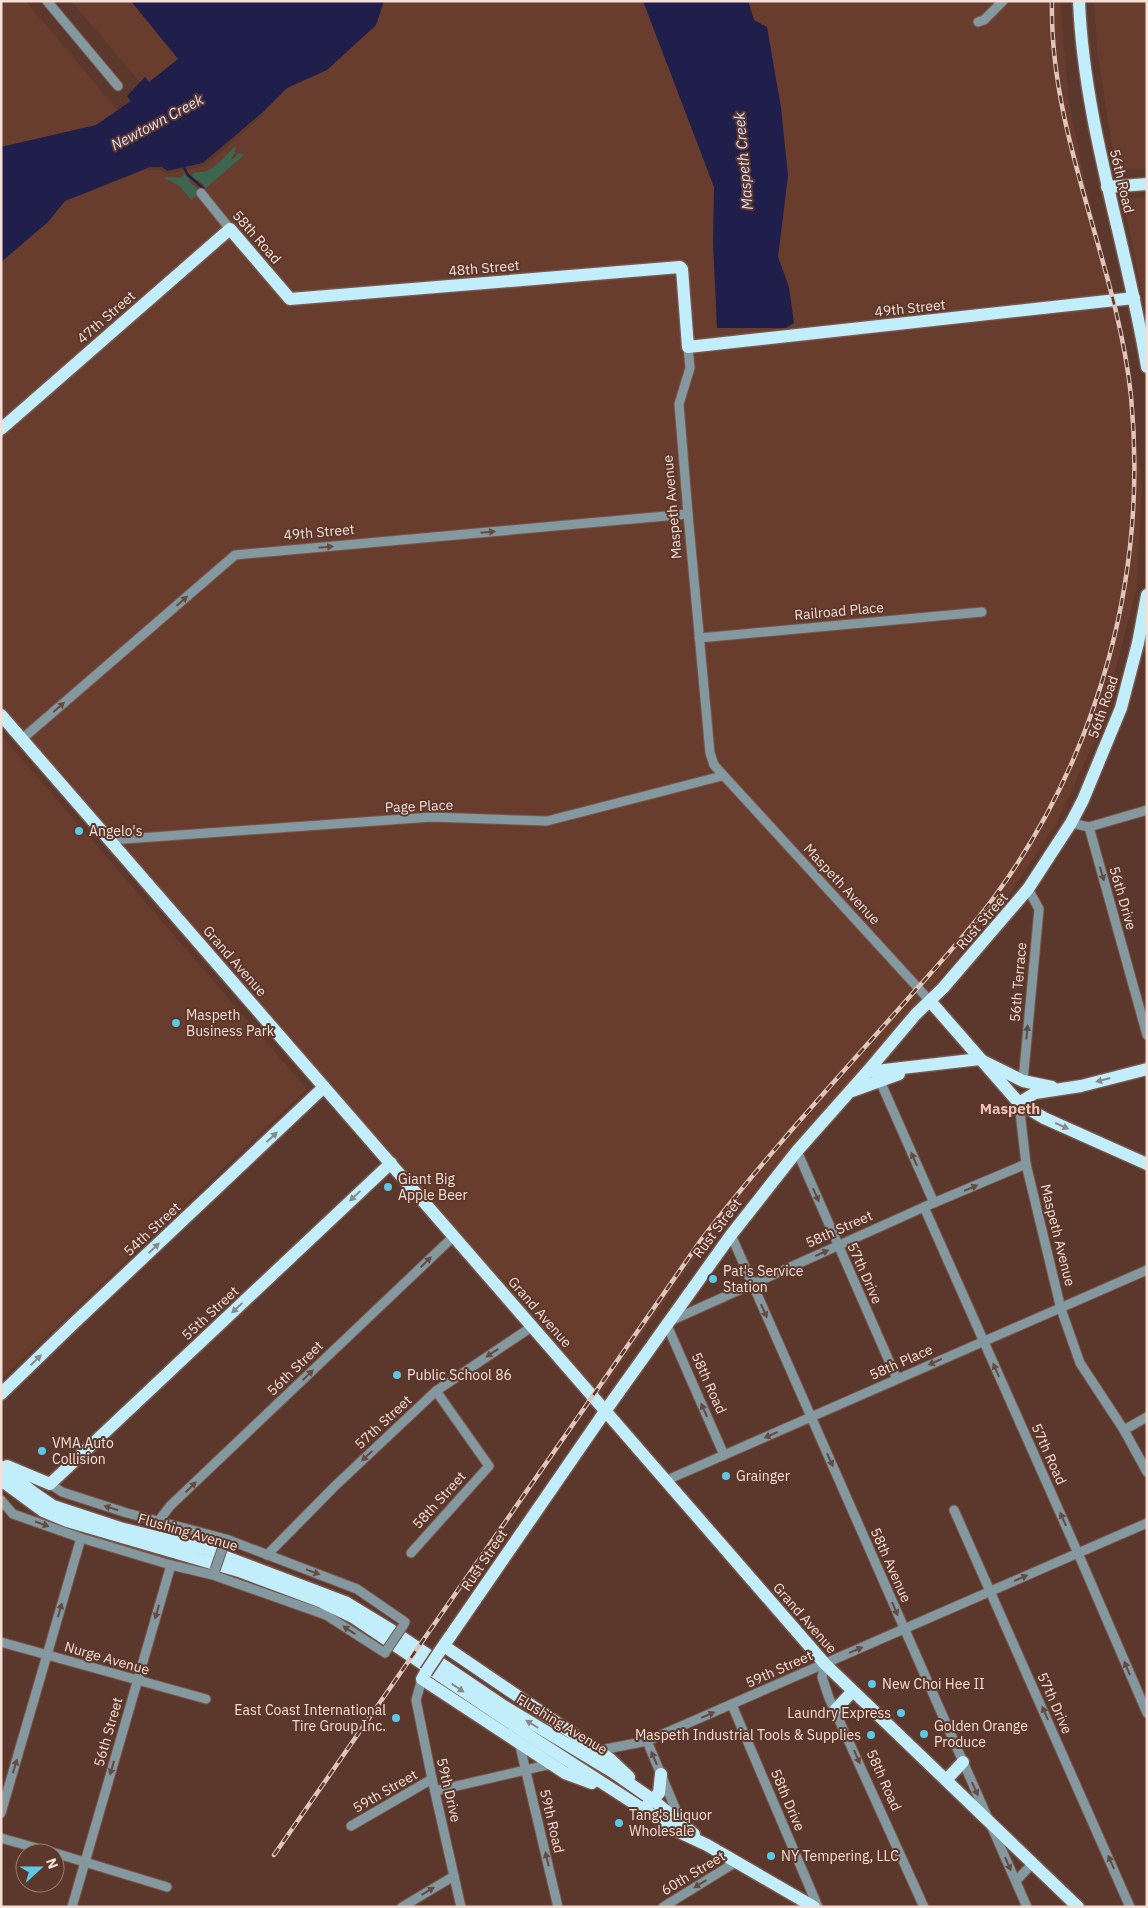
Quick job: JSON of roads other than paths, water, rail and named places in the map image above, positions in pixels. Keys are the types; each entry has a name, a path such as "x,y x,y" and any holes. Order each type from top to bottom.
{"main road":[{"name":"56th Road","path":"1079,1 1086,84 1134,298 1147,366"},
{"path":"1108,187 1147,184"},
{"name":"58th Road","path":"230,229 290,299"},
{"name":"47th Street","path":"1,428 230,229"},
{"name":"48th Street","path":"290,299 680,267"},
{"name":"Maspeth Avenue","path":"680,267 682,269 688,348"},
{"name":"49th Street","path":"688,348 1134,298"},
{"name":"56th Road","path":"1071,823 1083,800 1121,708 1138,643 1147,594"},
{"name":"Grand Avenue","path":"1,715 825,1664 1078,1907"},
{"name":"Rust Street","path":"424,1676 666,1323 730,1235 797,1150 916,1014 930,1001 1008,914 1028,889 1071,823"},
{"name":"Maspeth Avenue","path":"930,1001 1019,1103"},
{"path":"867,1072 980,1060 1023,1080 1060,1089"},
{"path":"850,1091 915,1067"},
{"path":"1147,1069 1081,1086 1035,1093 1019,1103 1044,1118 1147,1164"},
{"name":"54th Street","path":"1,1394 324,1088"},
{"name":"55th Street","path":"50,1484 391,1163"},
{"path":"1,1465 50,1484"},
{"name":"Flushing Avenue","path":"1,1465 34,1493 54,1506 120,1528 205,1549 345,1602 391,1630 505,1707 633,1786 653,1800 707,1846"},
{"name":"Flushing Avenue","path":"1,1480 42,1511 67,1521 112,1536 211,1562 338,1609 369,1627 444,1679 643,1810 814,1907"},
{"path":"442,1648 617,1764 628,1776 633,1786"},
{"path":"424,1676 565,1773 614,1791"},
{"path":"836,1709 853,1691"},
{"path":"946,1780 963,1762"},
{"path":"643,1810 659,1794 661,1774"}],"street":[{"path":"47,1 118,86"},
{"path":"978,22 984,20 1003,1"},
{"name":"58th Road","path":"201,193 230,229"},
{"name":"Maspeth Avenue","path":"688,348 690,368 679,404 710,753 714,765 722,776 930,1001"},
{"name":"49th Street","path":"22,739 235,555 688,514"},
{"name":"Railroad Place","path":"699,638 982,612"},
{"name":"Page Place","path":"111,840 432,817 547,820 722,776"},
{"path":"1071,823 1089,827 1147,810"},
{"name":"56th Drive","path":"1089,827 1147,1035"},
{"name":"56th Terrace","path":"1023,1080 1039,909 1028,889"},
{"path":"880,1081 934,1203"},
{"name":"Maspeth Avenue","path":"1019,1103 1026,1164 1061,1308 1080,1363 1124,1430 1147,1472"},
{"name":"57th Drive","path":"797,1150 897,1379"},
{"name":"58th Street","path":"666,1323 1026,1164"},
{"name":"57th Road","path":"924,1208 1147,1712"},
{"name":"58th Avenue","path":"730,1235 1027,1907"},
{"name":"56th Street","path":"158,1522 170,1506 454,1236"},
{"name":"58th Place","path":"667,1480 1147,1270"},
{"name":"58th Road","path":"666,1323 724,1455"},
{"name":"57th Street","path":"267,1555 335,1486 436,1391 533,1326"},
{"name":"58th Street","path":"411,1553 489,1466 436,1391"},
{"path":"1124,1430 1147,1417"},
{"name":"Flushing Avenue","path":"1,1500 12,1514 81,1538 171,1565 214,1572 326,1615 385,1653 405,1622 357,1589 267,1555 225,1542 200,1531 158,1522 82,1499 62,1492 50,1484"},
{"name":"57th Drive","path":"954,1510 1130,1907"},
{"name":"59th Street","path":"583,1754 647,1741 1147,1522"},
{"path":"1,1813 81,1538"},
{"path":"214,1572 225,1542"},
{"name":"56th Street","path":"72,1907 171,1565"},
{"name":"Nurge Avenue","path":"1,1642 206,1699"},
{"name":"58th Road","path":"825,1664 822,1677 830,1698 924,1907"},
{"name":"59th Drive","path":"424,1676 416,1700 434,1791 461,1907"},
{"name":"58th Drive","path":"732,1705 818,1907"},
{"path":"647,1741 681,1824"},
{"name":"59th Road","path":"519,1742 558,1907"},
{"name":"59th Street","path":"434,1791 551,1764"},
{"name":"59th Street","path":"351,1826 432,1779"},
{"path":"1,1838 19,1843"},
{"path":"65,1856 167,1886"},
{"name":"60th Street","path":"663,1907 674,1904 736,1862"},
{"path":"1016,1880 1032,1863"},
{"path":"402,1907 454,1876"}],"water":[{"name":"Newtown Creek","path":"131,1 384,1 376,25 327,70 287,88 263,112 203,163 167,171 162,167 150,167 65,201 48,222 1,262 1,147 96,125 131,101 127,96 145,77 149,82 178,59"},
{"name":"Maspeth Creek","path":"643,1 748,1 754,20 767,27 781,108 788,176 778,257 789,287 794,323 786,328 717,328 713,243 714,187"}],"waterway":[{"path":"183,166 188,175 203,188 202,192"}],"railway":[{"path":"274,1855 701,1240 775,1149 951,950 995,896 1032,840 1063,782 1089,721 1109,658 1123,594 1132,529 1134,462 1131,396 1123,346 1112,297 1072,150 1061,101 1054,52 1052,1"}],"place":[{"name":"Angelo's","path":"79,831"},
{"name":"Maspeth Business Park","path":"176,1023"},
{"name":"Giant Big Apple Beer","path":"388,1187"},
{"name":"Pat's Service Station","path":"713,1279"},
{"name":"Public School 86","path":"397,1375"},
{"name":"VMA Auto Collision","path":"42,1451"},
{"name":"Grainger","path":"726,1476"},
{"name":"New Choi Hee II","path":"872,1684"},
{"name":"Laundry Express","path":"901,1713"},
{"name":"East Coast International Tire Group Inc.","path":"396,1718"},
{"name":"Golden Orange Produce","path":"924,1734"},
{"name":"Maspeth Industrial Tools & Supplies","path":"871,1735"},
{"name":"Tang's Liquor Wholesale","path":"619,1823"},
{"name":"NY Tempering, LLC","path":"771,1856"}],"district":[{"name":"Maspeth","path":"1010,1108"}]}
